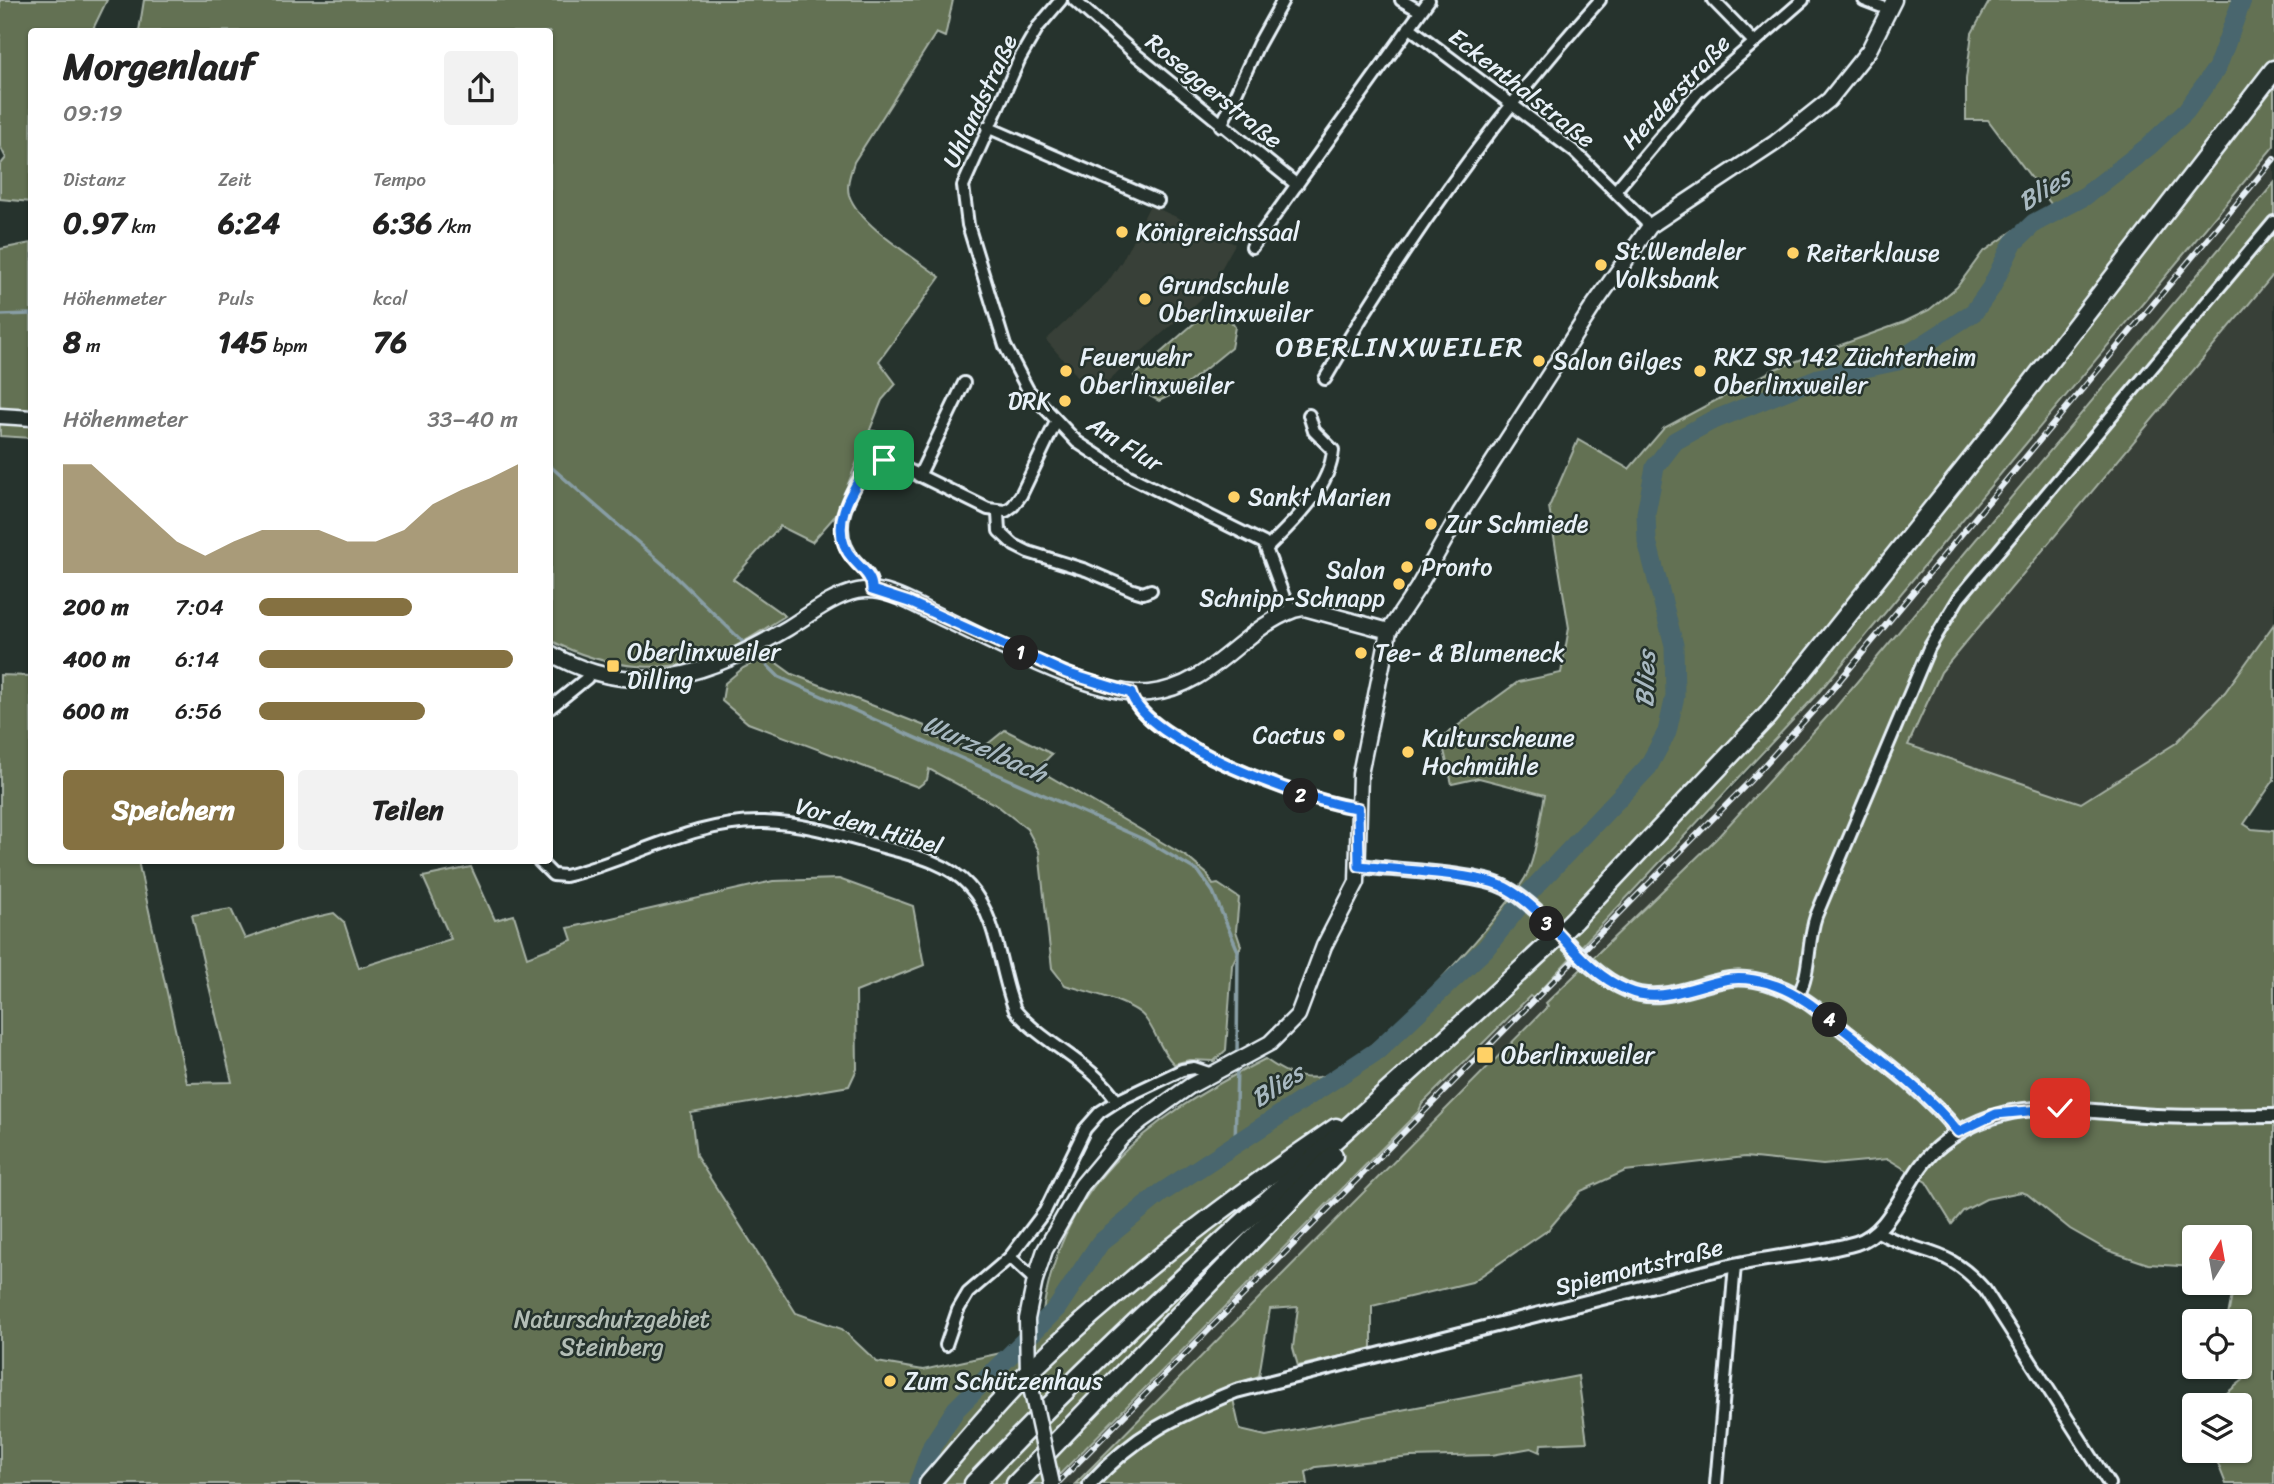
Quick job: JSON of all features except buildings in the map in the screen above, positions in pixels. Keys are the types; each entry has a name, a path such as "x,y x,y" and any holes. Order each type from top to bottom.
{"highway":[{"path":"974,1484 1160,1299 1407,1077 1573,921 1767,716 2011,411 2274,71"},
{"path":"929,1484 1028,1374 1152,1263 1211,1215 1407,1077"},
{"path":"1016,1484 1177,1321 1407,1077"}],"main road":[{"path":"1052,1484 1028,1374 1030,1303 1045,1250 1061,1219 1102,1159 1142,1120 1212,1074 1255,1053 1278,1036 1297,1015 1324,946 1353,892 1359,866 1358,808 1369,720 1389,631 1510,434 1650,226 1775,143 1829,100 1869,50 1892,5"},
{"path":"0,416 28,418"},
{"path":"553,654 590,671 643,679 681,677 741,655 843,596 872,590 909,602 1066,673 1131,693 1149,693 1191,681 1294,610 1304,608 1389,631"}],"street":[{"name":"Uhlandstraße","path":"963,186 1020,58 1038,27 1060,0"},
{"name":"Roseggerstraße","path":"1074,0 1222,126 1297,185"},
{"path":"1222,126 1258,45 1283,0"},
{"path":"1401,0 1420,11"},
{"path":"1252,247 1429,0"},
{"path":"1325,379 1369,303 1512,104 1600,0"},
{"path":"1713,0 1753,41"},
{"name":"Herderstraße","path":"1615,191 1699,91 1753,41 1804,0"},
{"path":"1864,0 1892,5"},
{"name":"Eckenthalstraße","path":"1409,27 1574,152 1650,226"},
{"path":"987,127 1158,201"},
{"name":"Am Flur","path":"963,186 968,225 1005,346 1028,390 1056,422 1102,460 1258,539 1267,548"},
{"path":"1798,996 1806,977 1809,938 1887,747 1944,620 1959,598 2113,411 2274,222"},
{"path":"919,476 964,383"},
{"path":"1294,610 1284,597 1267,548 1305,509 1332,460 1333,450 1314,431 1309,415"},
{"path":"998,513 1013,506 1056,422"},
{"path":"873,438 872,451 876,460"},
{"path":"876,460 895,464 998,513"},
{"path":"872,590 871,580 850,556 840,523 843,510 864,473 876,460"},
{"path":"998,513 999,531 1014,545 1133,590 1143,593 1151,590"},
{"path":"553,706 576,688 590,671"},
{"path":"1131,693 1138,709 1158,726 1216,759 1305,797 1358,808"},
{"name":"Vor dem Hübel","path":"542,864 552,875 565,876 713,827 763,822 833,832 940,865 969,886 980,902 1016,1010 1025,1021 1082,1064 1117,1101"},
{"path":"1359,866 1481,880 1514,893 1599,973 1626,990 1642,995 1662,995 1731,979 1765,982 1798,996 1905,1078 1941,1110 1958,1132"},
{"path":"946,1345 958,1310 968,1293 1010,1257 1045,1211 1085,1129 1100,1112 1182,1070 1194,1068 1212,1074"},
{"path":"2109,1484 1991,1300 1972,1275 1951,1258 1897,1241 1878,1232 1920,1165 1958,1132 1996,1114 2027,1108 2060,1108 2161,1116 2274,1116"},
{"name":"Spiemontstraße","path":"1090,1484 1135,1441 1195,1407 1236,1391 1735,1265 1847,1245 1878,1232"},
{"path":"1010,1257 1035,1280"},
{"path":"1716,1484 1735,1265"}],"shaded area":[{"path":"2274,146 2274,183 1870,667 1759,793 1658,896 1546,1002 1549,1006 1075,1484 1050,1484 1419,1111 1422,1104 1530,996 1533,998 1743,777 1819,692"},
{"name":"Grundschule Oberlinxweiler","path":"1150,205 1235,244 1207,294 1093,394 1046,340 1107,283 1122,261"},
{"path":"2274,274 2274,624 2225,692 2176,743 2081,803 1908,745 1941,672"}],"green space":[{"path":"0,0 107,0 93,28 28,28 28,202 0,199 0,165 6,158 0,146"},
{"path":"144,0 953,0 945,37 936,33 854,162 848,187 855,207 864,218 940,277 879,361 896,384 882,400 835,516 812,542 780,526 733,579 785,616 737,645 708,658 663,667 593,658 553,641 553,28 139,28"},
{"name":"Naturschutzgebiet Steinberg","path":"1990,0 2274,0 2274,146 1819,692 1533,998 1530,996 1422,1104 1419,1111 1050,1484 0,1484 0,675 28,676 28,864 139,864 187,1083 232,1082 192,915 231,909 245,939 293,922 334,913 344,922 359,968 451,939 423,877 471,867 495,920 514,915 527,957 572,940 568,928 773,881 839,879 913,906 924,965 856,992 857,1069 849,1086 691,1113 696,1156 796,1313 842,1329 877,1362 923,1370 1010,1351 1040,1331 1050,1280 1065,1235 1086,1197 1113,1163 1144,1134 1180,1107 1265,1059 1284,1071 1304,1077 1319,1077 1340,1068 1367,1049 1430,991 1511,899 1525,878 1535,850 1545,795 1479,778 1452,784 1441,738 1518,682 1561,673 1569,628 1549,507 1578,440 1629,469 1664,428 1775,369 1904,322 1929,310 1957,287 1982,253 2051,204 1988,120 1966,120 1966,79 1972,33"},
{"path":"2274,183 2274,274 1941,672 1908,745 2081,803 2176,743 2225,692 2274,624 2274,780 2244,824 2252,829 2274,831 2274,1484 2226,1484 2218,1463 2252,1463 2252,1393 2227,1393 2244,1379 2252,1379 2252,1309 2229,1309 2232,1295 2252,1295 2252,1225 2182,1225 2182,1266 2148,1264 2107,1250 2070,1229 2021,1192 1986,1199 1963,1211 1952,1224 1926,1182 1888,1159 1823,1165 1745,1157 1625,1171 1581,1191 1548,1230 1472,1282 1372,1306 1372,1349 1298,1366 1293,1348 1298,1307 1270,1309 1259,1376 1230,1386 1240,1430 1266,1436 1578,1376 1587,1442 1541,1444 1540,1452 1531,1448 1492,1455 1411,1457 1316,1467 1306,1472 1308,1484 1075,1484 1548,1006 1546,1003 1716,839 1835,708"},
{"path":"28,244 28,438 0,436 0,249"},
{"path":"1207,312 1227,316 1235,327 1231,348 1176,393 1159,401 1148,395 1134,376"},
{"path":"767,656 792,674 925,726 927,735 979,751 1005,730 1052,754 1037,769 1187,857 1207,874 1213,885 1218,884 1239,898 1236,931 1241,946 1232,965 1226,1050 1214,1061 1189,1060 1174,1064 1139,1012 1108,998 1065,985 1052,968 1039,851 1027,829 998,806 929,769 927,780 918,787 748,723 722,701 725,683 743,668"}],"waterway":[{"name":"Blies","path":"918,1484 932,1446 956,1409 1057,1308 1100,1243 1161,1193 1377,1051 1486,948 1530,892 1648,767 1667,732 1675,696 1674,645 1647,541 1646,513 1655,467 1675,441 1709,422 1818,378 1898,361 1974,312 1991,288 2013,243 2034,223 2085,196 2149,146 2186,111 2217,68 2242,0"},
{"name":"Wurzelbach","path":"0,315 28,314"},
{"name":"Wurzelbach","path":"553,469 664,565 747,646"},
{"name":"Wurzelbach","path":"753,651 779,677 1145,840 1199,872 1213,892 1238,951 1237,1055"},
{"name":"Wurzelbach","path":"1235,1145 1237,1066"}],"railway":[{"path":"1057,1484 1749,782 1825,698 2274,159"}],"place":[{"name":"Königreichssaal","path":"1122,232"},
{"name":"Reiterklause","path":"1793,253"},
{"name":"St.Wendeler Volksbank","path":"1601,265"},
{"name":"Grundschule Oberlinxweiler","path":"1145,299"},
{"name":"Salon Gilges","path":"1539,361"},
{"name":"Feuerwehr Oberlinxweiler","path":"1066,371"},
{"name":"RKZ SR 142 Züchterheim Oberlinxweiler","path":"1700,371"},
{"name":"DRK","path":"1065,401"},
{"name":"Sankt Marien","path":"1234,497"},
{"name":"Zur Schmiede","path":"1431,524"},
{"name":"Pronto","path":"1407,567"},
{"name":"Salon Schnipp-Schnapp","path":"1399,584"},
{"name":"Tee- & Blumeneck","path":"1361,653"},
{"name":"Oberlinxweiler Dilling","path":"613,666"},
{"name":"Cactus","path":"1339,735"},
{"name":"Kulturscheune Hochmühle","path":"1408,752"},
{"name":"Oberlinxweiler","path":"1485,1055"},
{"name":"Zum Schützenhaus","path":"890,1381"}],"district":[{"name":"OBERLINXWEILER","path":"1400,346"}],"route":[{"path":"884,460 869,464 843,510 840,523 850,556 871,580 872,590 909,602 1066,673 1131,693 1138,709 1158,726 1248,774 1326,804 1358,808 1359,866 1481,880 1504,887 1532,909 1599,973 1626,990 1642,995 1682,992 1731,979 1778,986 1817,1009 1905,1078 1941,1110 1958,1132 1996,1114 2027,1108 2060,1108"}]}
